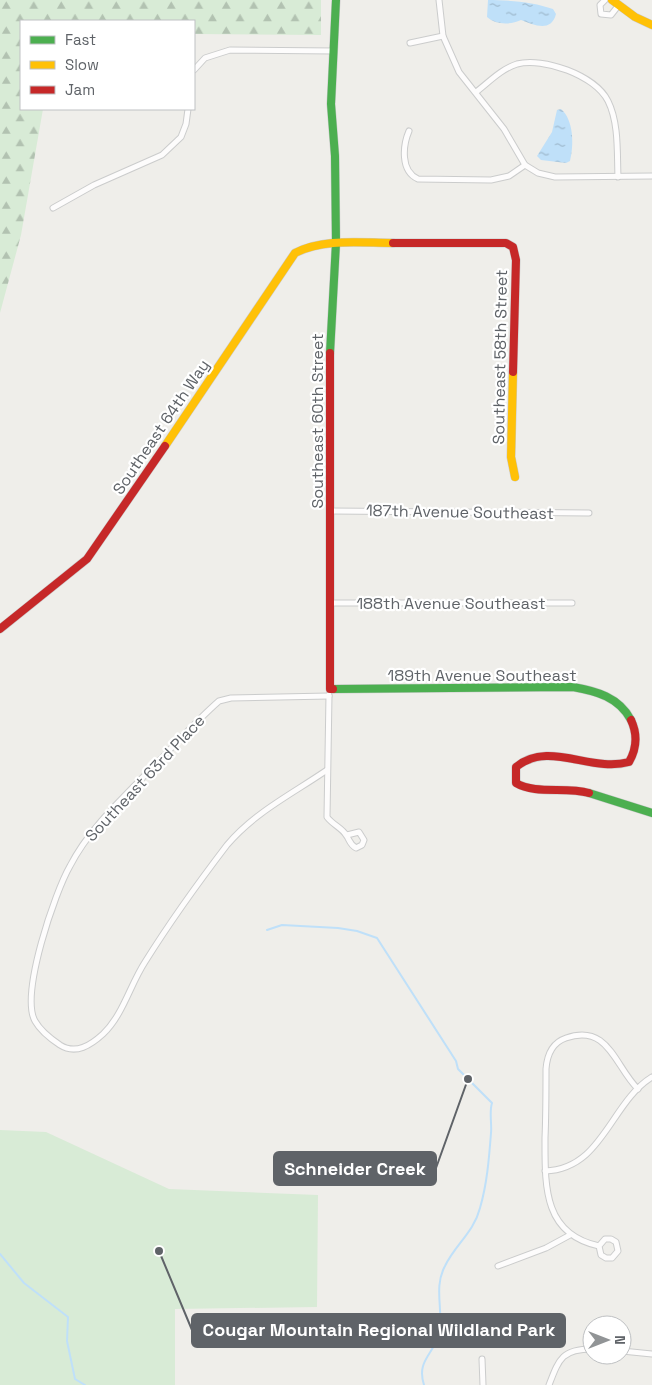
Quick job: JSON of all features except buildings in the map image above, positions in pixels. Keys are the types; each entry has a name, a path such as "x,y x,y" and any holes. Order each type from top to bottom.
{"street":[{"name":"Southeast 60th Street","path":"336,0 330,104 336,156 336,242 335,291 330,340 331,603 327,770 328,817 333,825 346,835"},
{"path":"439,0 443,36 459,72 504,129 525,165 547,176 652,176"},
{"path":"605,0 600,5 601,14 610,15 615,3 652,25"},
{"path":"410,43 443,36"},
{"path":"195,69 205,58 230,50 334,51"},
{"path":"476,92 502,72 522,63 562,68 581,74 598,86 608,101 614,124 618,177"},
{"path":"53,208 94,185 162,155 181,137 186,124 188,110"},
{"path":"410,130 405,143 406,165 408,172 418,179 500,179 525,165"},
{"name":"Southeast 64th Way","path":"0,630 87,559 96,548 295,254 308,246 336,242 506,243"},
{"name":"Southeast 58th Street","path":"506,243 513,247 516,260 511,457 515,477"},
{"name":"187th Avenue Southeast","path":"331,511 589,513"},
{"name":"188th Avenue Southeast","path":"331,603 572,603"},
{"name":"189th Avenue Southeast","path":"219,701 230,698 329,693 573,687 606,696 622,707 633,724 637,740 632,758 629,762 620,766 604,765 571,757 537,757 523,760 516,767 516,783 524,788 576,789 652,813"},
{"name":"Southeast 63rd Place","path":"219,701 112,809 83,844 60,887 42,939 37,964 33,1015 39,1027 61,1046 78,1049 92,1042 112,1024 144,964 227,845 240,830 271,805 327,770"},
{"path":"599,1246 578,1240 570,1235 561,1225 548,1196 545,1171 546,1069 551,1049 567,1037 582,1036 600,1040 638,1089"},
{"path":"545,1171 564,1169 586,1156 638,1089 652,1077"},
{"path":"498,1266 546,1248 570,1235"},
{"path":"549,1385 560,1358 573,1350 582,1350"},
{"path":"632,1353 652,1354"},
{"path":"482,1360 483,1385"}],"green space":[{"path":"0,0 321,0 321,35 195,34 195,20 20,20 20,110 43,110 21,235 0,313"},
{"path":"0,1130 46,1132 169,1189 318,1195 317,1307 175,1309 175,1385 0,1385"}],"water":[{"path":"488,0 538,5 553,9 556,14 554,20 546,26 521,20 512,23 499,23 487,17"},
{"path":"561,109 571,126 572,148 570,161 566,163 541,160 537,156 552,132 557,110"}],"waterway":[{"path":"267,930 282,925 338,928 357,931 377,938 456,1061 458,1069 492,1103 488,1162 482,1199 477,1217 449,1258 442,1274 439,1291 439,1333 437,1341 422,1369 424,1385"},
{"path":"0,1254 24,1283 68,1317 67,1341 75,1379 85,1385"}],"traffic: fast":[{"path":"330,353 336,243 335,156 331,104 336,0"},
{"path":"333,689 573,687 606,696 620,706 631,720"},
{"path":"589,793 652,813"}],"traffic: slow":[{"path":"612,0 635,17 652,25"},
{"path":"165,446 295,253 306,248 330,243 393,243"},
{"path":"513,372 511,457 515,477"}],"traffic: jam":[{"path":"393,243 506,243 513,247 516,260 513,372"},
{"path":"330,353 330,689 333,689"},
{"path":"0,629 87,559 165,446"},
{"path":"589,793 524,787 516,783 516,767 529,759 542,756 556,756 600,764 629,762 634,752 636,741 631,720"}],"place":[{"name":"Schneider Creek","path":"468,1079"},
{"name":"Cougar Mountain Regional Wildland Park","path":"159,1251"}]}
